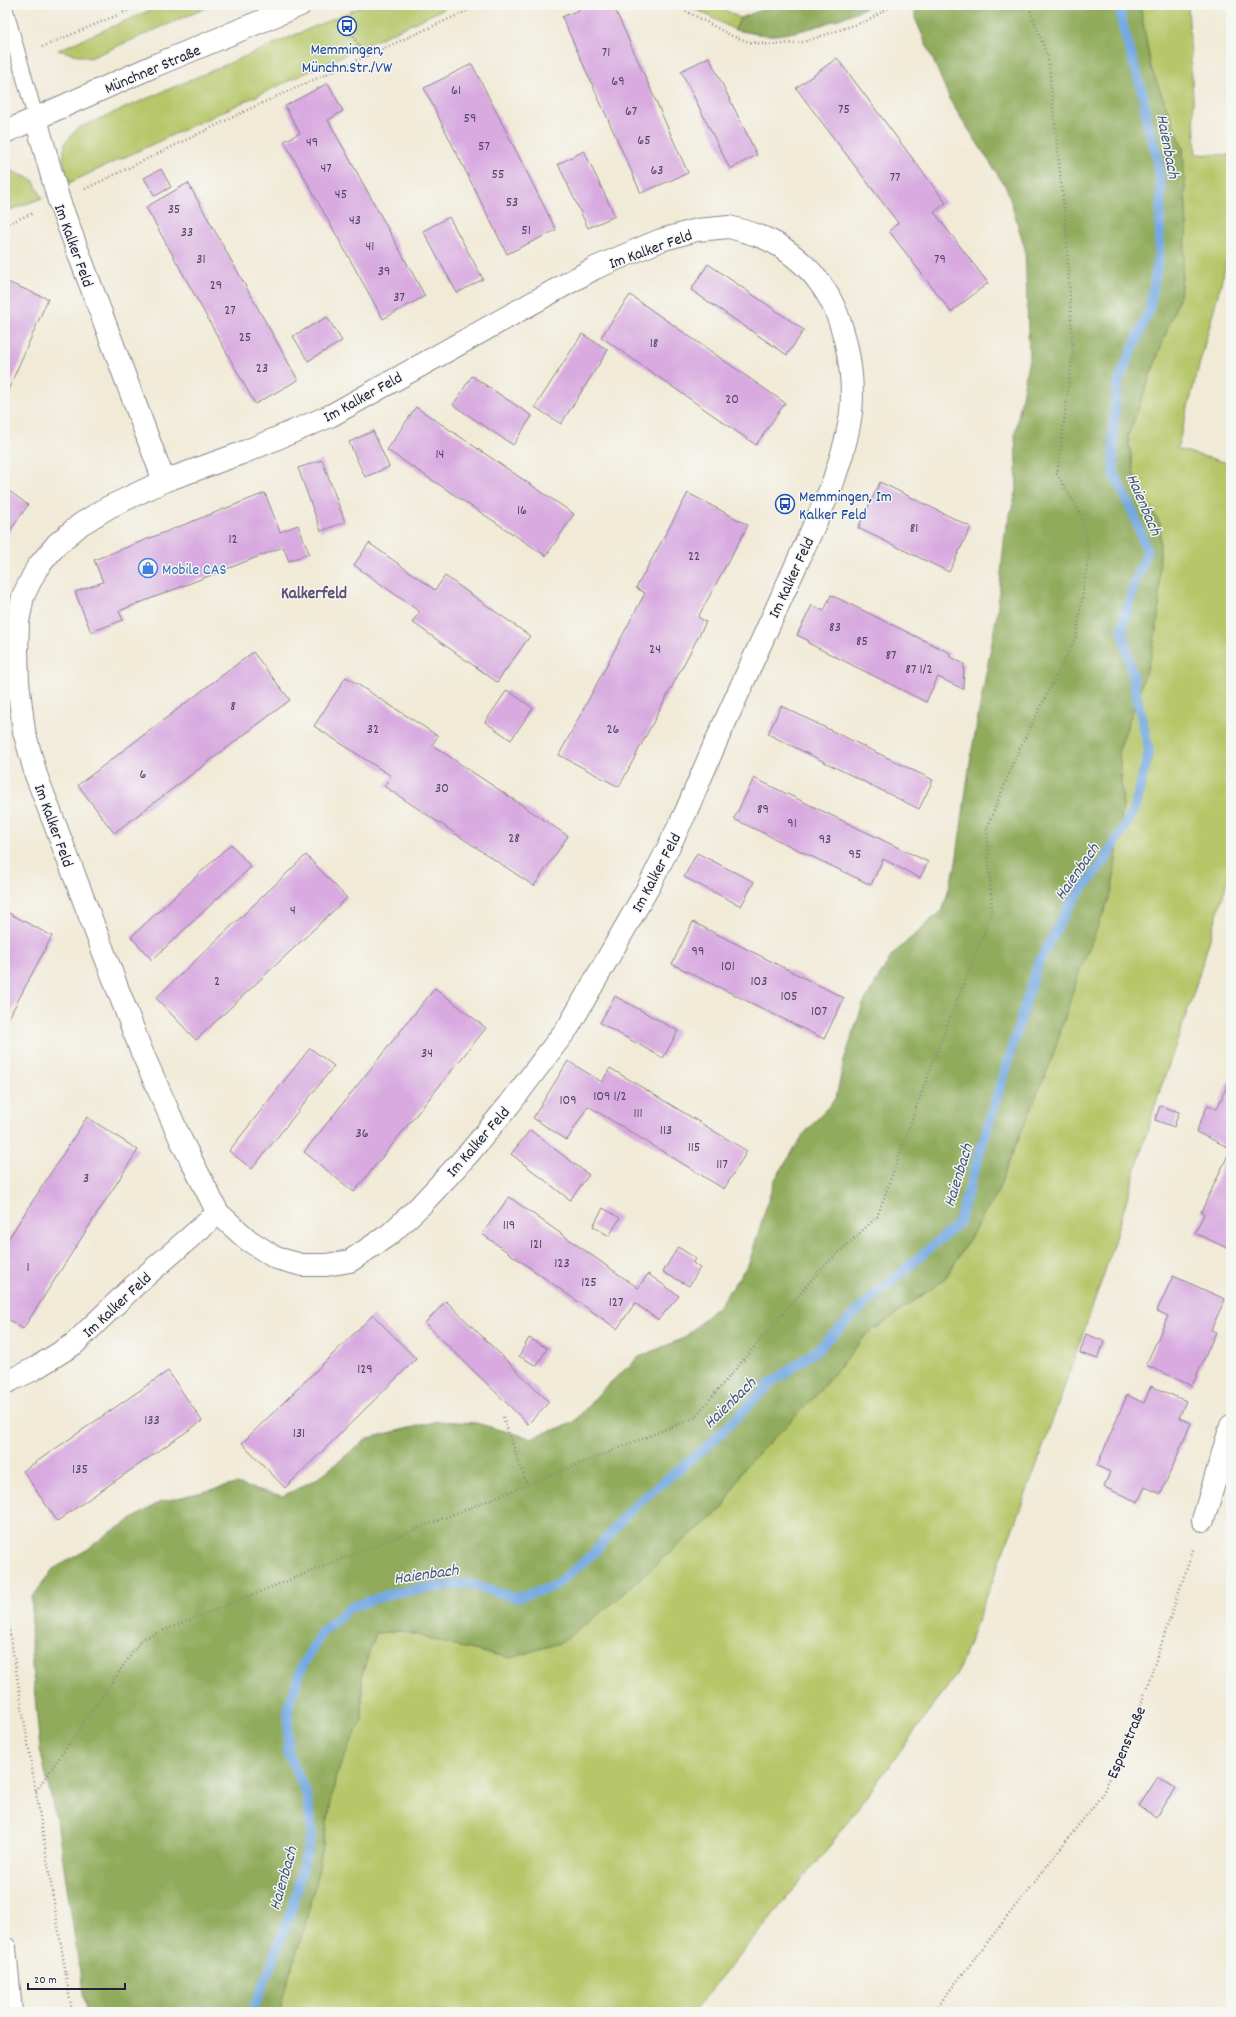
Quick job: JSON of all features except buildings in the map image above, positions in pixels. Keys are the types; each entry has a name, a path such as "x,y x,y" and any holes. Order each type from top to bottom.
{"street":[{"name":"Münchner Straße","path":"5,132 156,65 300,5"},
{"name":"Im Kalker Feld","path":"36,119 59,201 164,481"},
{"name":"Im Kalker Feld","path":"730,227 758,236 782,248 804,266 823,286 842,329 851,373 851,412 842,451 831,488 715,744 686,814 649,886 569,1026 509,1105 420,1206 390,1234 350,1261 326,1265 302,1265 276,1258 248,1240 218,1213 180,1138 141,1050 36,775 24,731 18,682 18,622 23,596 37,568 57,544 81,524 109,507 164,481 242,454 330,416 466,338 595,268 660,240 697,230 730,227"},
{"name":"Im Kalker Feld","path":"5,1383 34,1369 74,1344 134,1286 218,1213"},
{"path":"1203,1520 1230,1433"},
{"path":"5,1948 11,2012"}],"lane":[{"path":"5,8 36,119"}],"path":[{"path":"19,57 141,5"},
{"path":"5,225 59,201 260,104 480,5"},
{"path":"675,5 732,36 749,42 772,45 804,42 869,20 893,5"},
{"path":"36,1791 142,1639 694,1418 821,1269 877,1217 933,1061 992,912 987,828 1016,756 1076,636 1089,553 1081,514 1057,474 1073,352 1066,229 1048,58 1028,5"},
{"path":"347,26 366,57"},
{"path":"503,1417 527,1485"},
{"name":"Espenstraße","path":"933,2012 1102,1795 1133,1728 1203,1520"},
{"path":"5,1603 72,2012"}],"green space":[{"path":"162,5 213,5 90,58 58,50"},
{"path":"365,5 452,5 69,183 63,160 65,143 78,128"},
{"path":"688,5 716,5 740,18 735,30"},
{"path":"775,5 870,5 849,15 824,24 786,34 766,35 735,30 740,18"},
{"path":"915,5 1140,5 1151,68 1183,148 1187,228 1180,295 1128,436 1135,481 1160,524 1159,613 1151,657 1119,750 1123,807 1112,892 1077,978 1051,1062 998,1191 945,1279 865,1336 812,1400 744,1468 723,1508 673,1549 607,1608 562,1642 511,1658 456,1646 403,1631 375,1633 362,1675 362,1719 336,1775 318,1872 304,1930 283,1996 280,2012 86,2012 58,1828 40,1750 31,1654 32,1598 53,1569 88,1549 106,1535 160,1502 236,1484 283,1496 318,1478 368,1438 438,1421 476,1423 530,1438 573,1423 603,1389 639,1357 684,1338 720,1304 749,1263 774,1181 803,1135 836,1098 844,1060 863,1004 892,955 943,909 956,863 971,755 997,614 1005,532 1017,490 1015,434 1029,358 1025,249 1007,189 952,104 915,18"},
{"path":"1140,5 1188,5 1196,154 1231,155 1231,245 1177,449 1231,464 1231,869 1191,1001 1158,1096 1104,1274 1035,1470 957,1674 832,1843 693,2012 280,2012 283,1996 318,1872 336,1775 362,1719 362,1675 375,1633 403,1631 456,1646 511,1658 562,1642 607,1608 673,1549 723,1508 744,1468 812,1400 865,1336 945,1279 998,1191 1051,1062 1077,978 1123,807 1119,750 1151,657 1159,613 1160,524 1135,481 1128,436 1180,295 1187,228 1183,148 1151,68"},
{"path":"5,171 12,171 33,180 42,198 5,212"}],"waterway":[{"name":"Haienbach","path":"252,2012 292,1908 312,1833 306,1792 288,1754 288,1708 303,1664 322,1632 349,1608 393,1593 467,1583 516,1598 554,1586 593,1554 630,1510 714,1440 772,1382 816,1351 867,1302 958,1224 1037,966 1069,906 1103,863 1134,811 1149,751 1122,629 1133,588 1147,552 1134,515 1114,474 1113,429 1117,385 1149,311 1159,256 1161,194 1157,156 1147,123 1143,94 1123,28 1119,5"}],"place":[{"name":"Memmingen, Münchn.Str./VW","path":"347,26"},
{"name":"Memmingen, Im Kalker Feld","path":"785,504"},
{"name":"Mobile CAS","path":"148,568"}],"district":[{"name":"Kalkerfeld","path":"314,592"}]}
